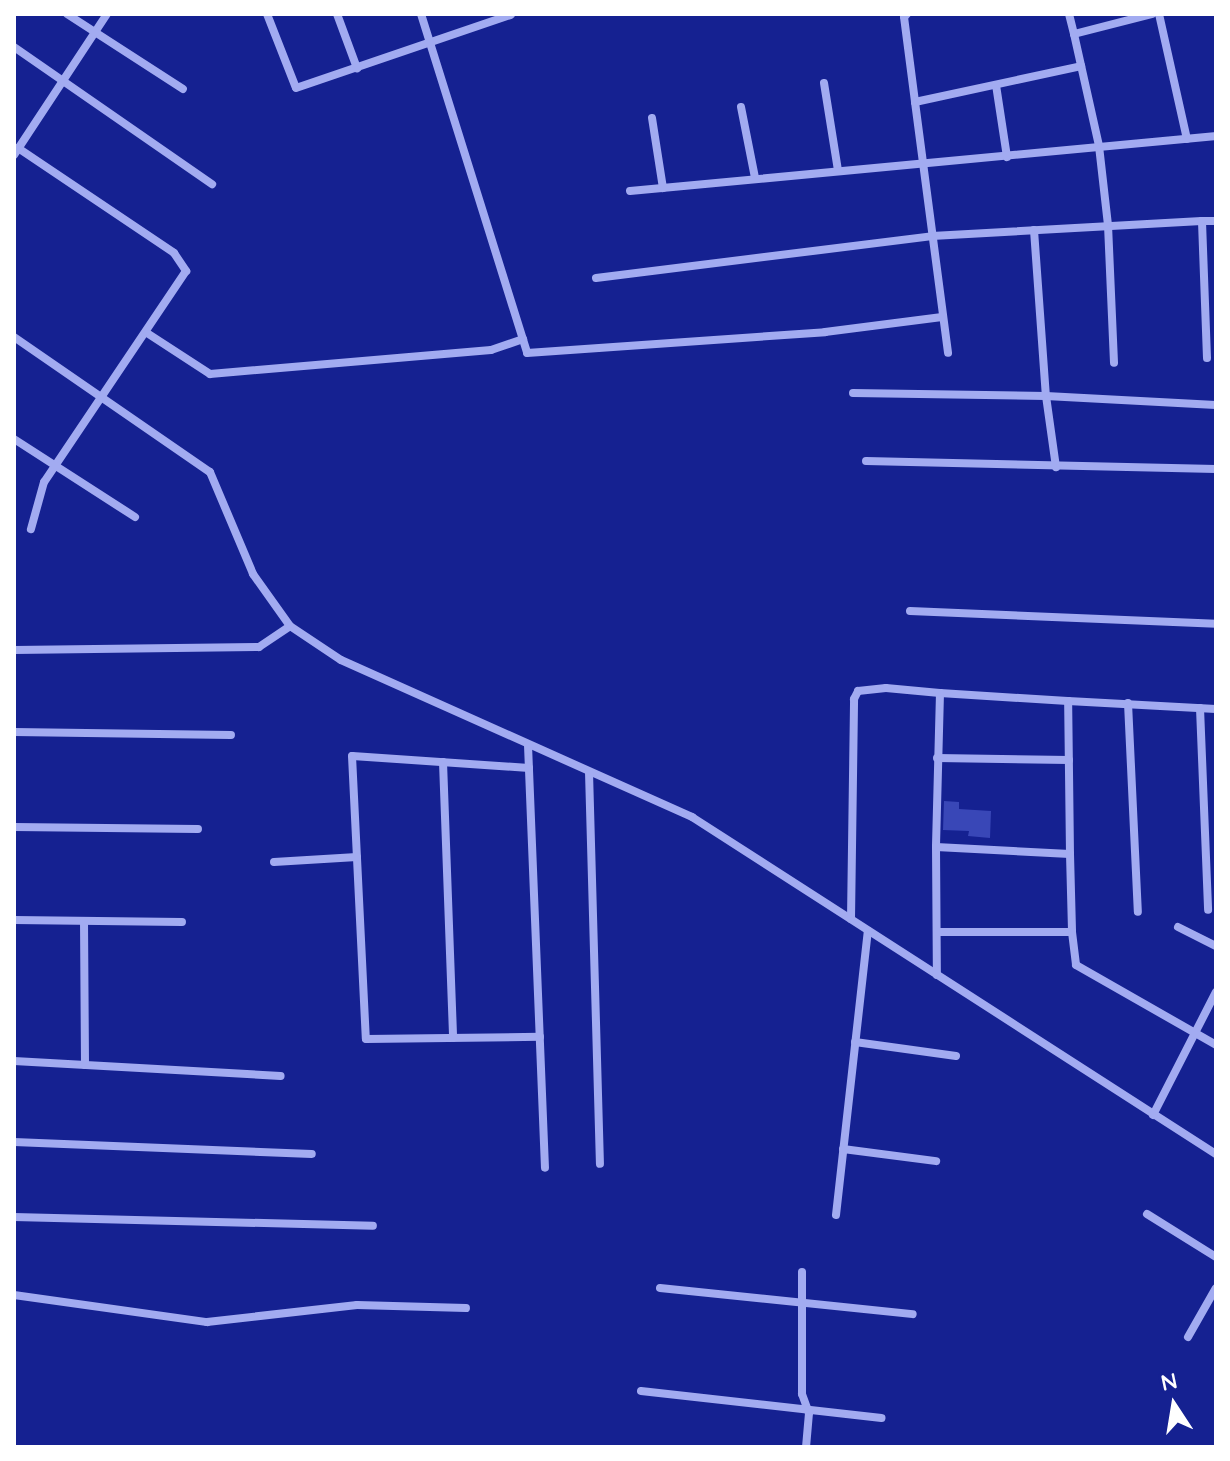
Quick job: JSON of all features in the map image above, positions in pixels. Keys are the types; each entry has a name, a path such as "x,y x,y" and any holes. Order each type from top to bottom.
{"street":[{"path":"67,14 183,89"},
{"path":"31,529 44,482 54,465 147,333 186,271 174,253 16,152 107,14"},
{"path":"267,14 296,88 511,15"},
{"path":"337,14 357,68"},
{"path":"421,14 527,353 825,332 942,317"},
{"path":"907,14 904,17 948,353"},
{"path":"1069,14 1099,146 1108,225 1114,363"},
{"path":"1074,34 1152,14"},
{"path":"1159,14 1187,139"},
{"path":"14,47 212,184"},
{"path":"915,102 1081,66"},
{"path":"824,83 838,170"},
{"path":"996,85 1007,157"},
{"path":"741,107 755,178"},
{"path":"652,118 663,188"},
{"path":"630,191 838,170 923,167 1216,136"},
{"path":"1202,221 1207,358"},
{"path":"596,278 932,236 1216,221"},
{"path":"1034,230 1046,396 1056,467"},
{"path":"147,333 210,374 491,350 523,339"},
{"path":"14,337 210,472 253,574 290,626 341,660 692,817 1216,1154"},
{"path":"853,393 1046,396 1216,405"},
{"path":"14,439 135,517"},
{"path":"866,461 1216,469"},
{"path":"910,611 1216,624"},
{"path":"14,650 259,647 290,626"},
{"path":"851,919 854,699 858,691 866,688 1216,709"},
{"path":"937,975 940,693"},
{"path":"1068,701 1072,932 1076,965 1216,1045"},
{"path":"1128,703 1138,912"},
{"path":"1200,708 1208,910"},
{"path":"14,732 231,735"},
{"path":"528,745 545,1168"},
{"path":"529,768 352,756 366,1039 540,1037"},
{"path":"937,758 1069,760"},
{"path":"443,762 453,1038"},
{"path":"589,772 600,1164"},
{"path":"14,827 198,829"},
{"path":"936,847 1070,854"},
{"path":"274,862 357,857"},
{"path":"14,920 182,922"},
{"path":"84,921 85,1065"},
{"path":"1178,927 1216,946"},
{"path":"836,1215 868,931"},
{"path":"938,932 1072,932"},
{"path":"1153,1115 1216,992"},
{"path":"855,1042 956,1056"},
{"path":"14,1061 281,1076"},
{"path":"14,1142 312,1154"},
{"path":"843,1149 936,1161"},
{"path":"1147,1214 1216,1257"},
{"path":"14,1217 373,1226"},
{"path":"802,1272 802,1394 808,1410 806,1447"},
{"path":"660,1288 913,1314"},
{"path":"1188,1337 1216,1288"},
{"path":"14,1295 207,1322 250,1314 357,1305 466,1308"},
{"path":"641,1391 881,1418"}],"building":[{"path":"944,801 959,802 959,809 991,811 990,838 968,836 969,831 943,830"}]}
